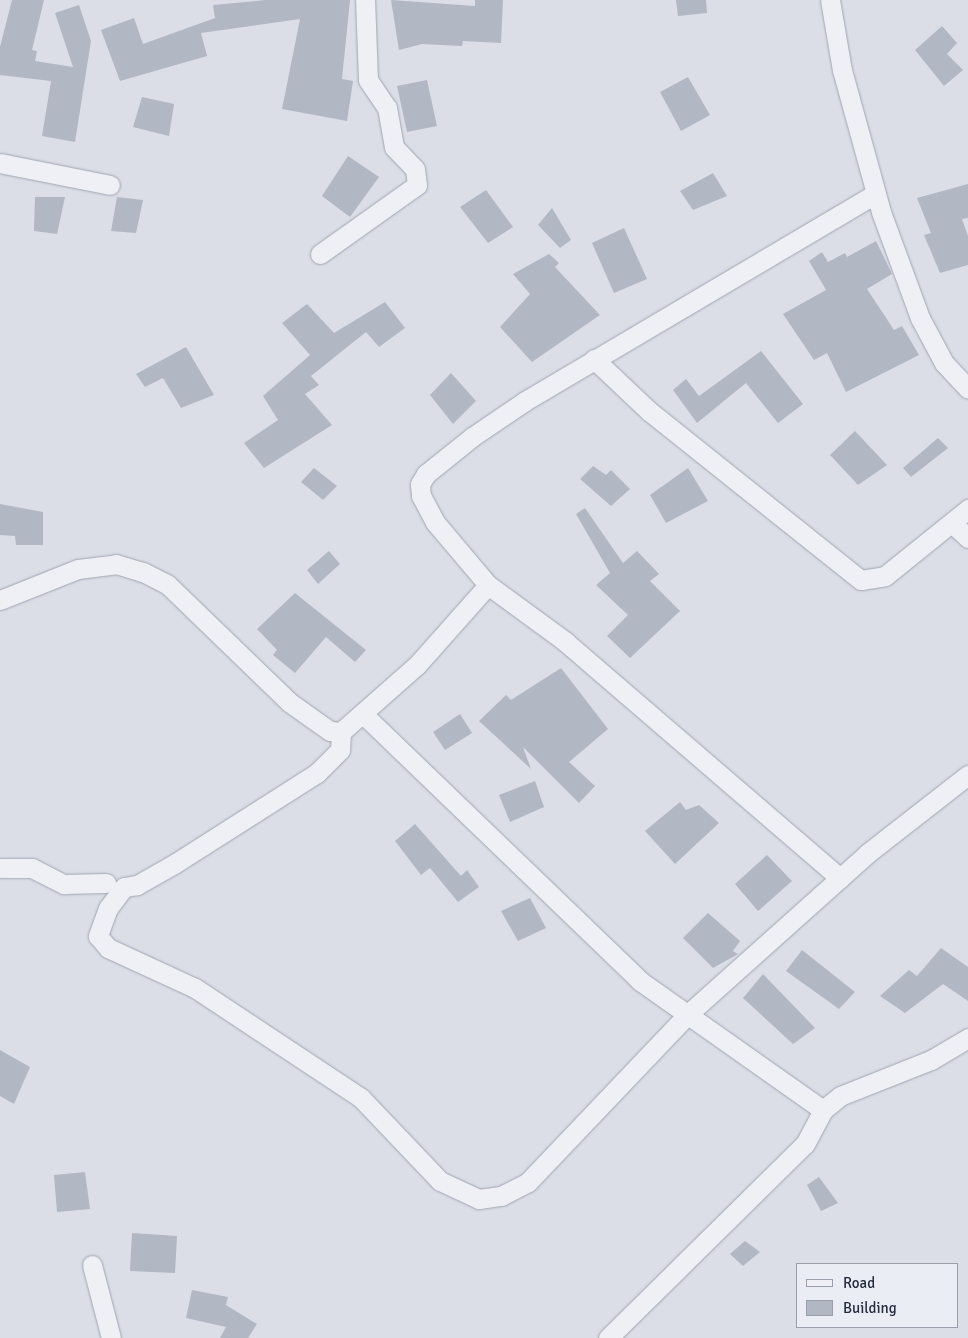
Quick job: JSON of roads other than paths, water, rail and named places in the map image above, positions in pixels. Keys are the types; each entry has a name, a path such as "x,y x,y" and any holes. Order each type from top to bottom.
{"street":[{"path":"320,254 417,185 415,169 394,147 387,108 368,80 365,0"},
{"path":"830,0 842,70 875,194 920,318 944,363 968,389"},
{"path":"0,163 110,185"},
{"path":"840,878 566,642 488,584 435,522 421,496 420,484 426,474 472,437 594,359 875,194"},
{"path":"594,359 649,411 861,580 884,576 968,509"},
{"path":"952,523 968,538"},
{"path":"0,600 78,569 116,564 143,572 167,584 289,702 330,732 341,732 364,715 417,665 488,584"},
{"path":"364,715 640,981 824,1110"},
{"path":"341,732 340,750 317,773 174,864 137,885 124,887 108,908 98,936 108,948 195,988 335,1080 361,1098 440,1180 479,1199 501,1196 528,1182 688,1014 840,878 968,775"},
{"path":"0,868 32,868 64,884 106,882"},
{"path":"608,1338 805,1144 824,1110 859,1085 931,1060 968,1038"},
{"path":"92,1265 111,1338"}]}
